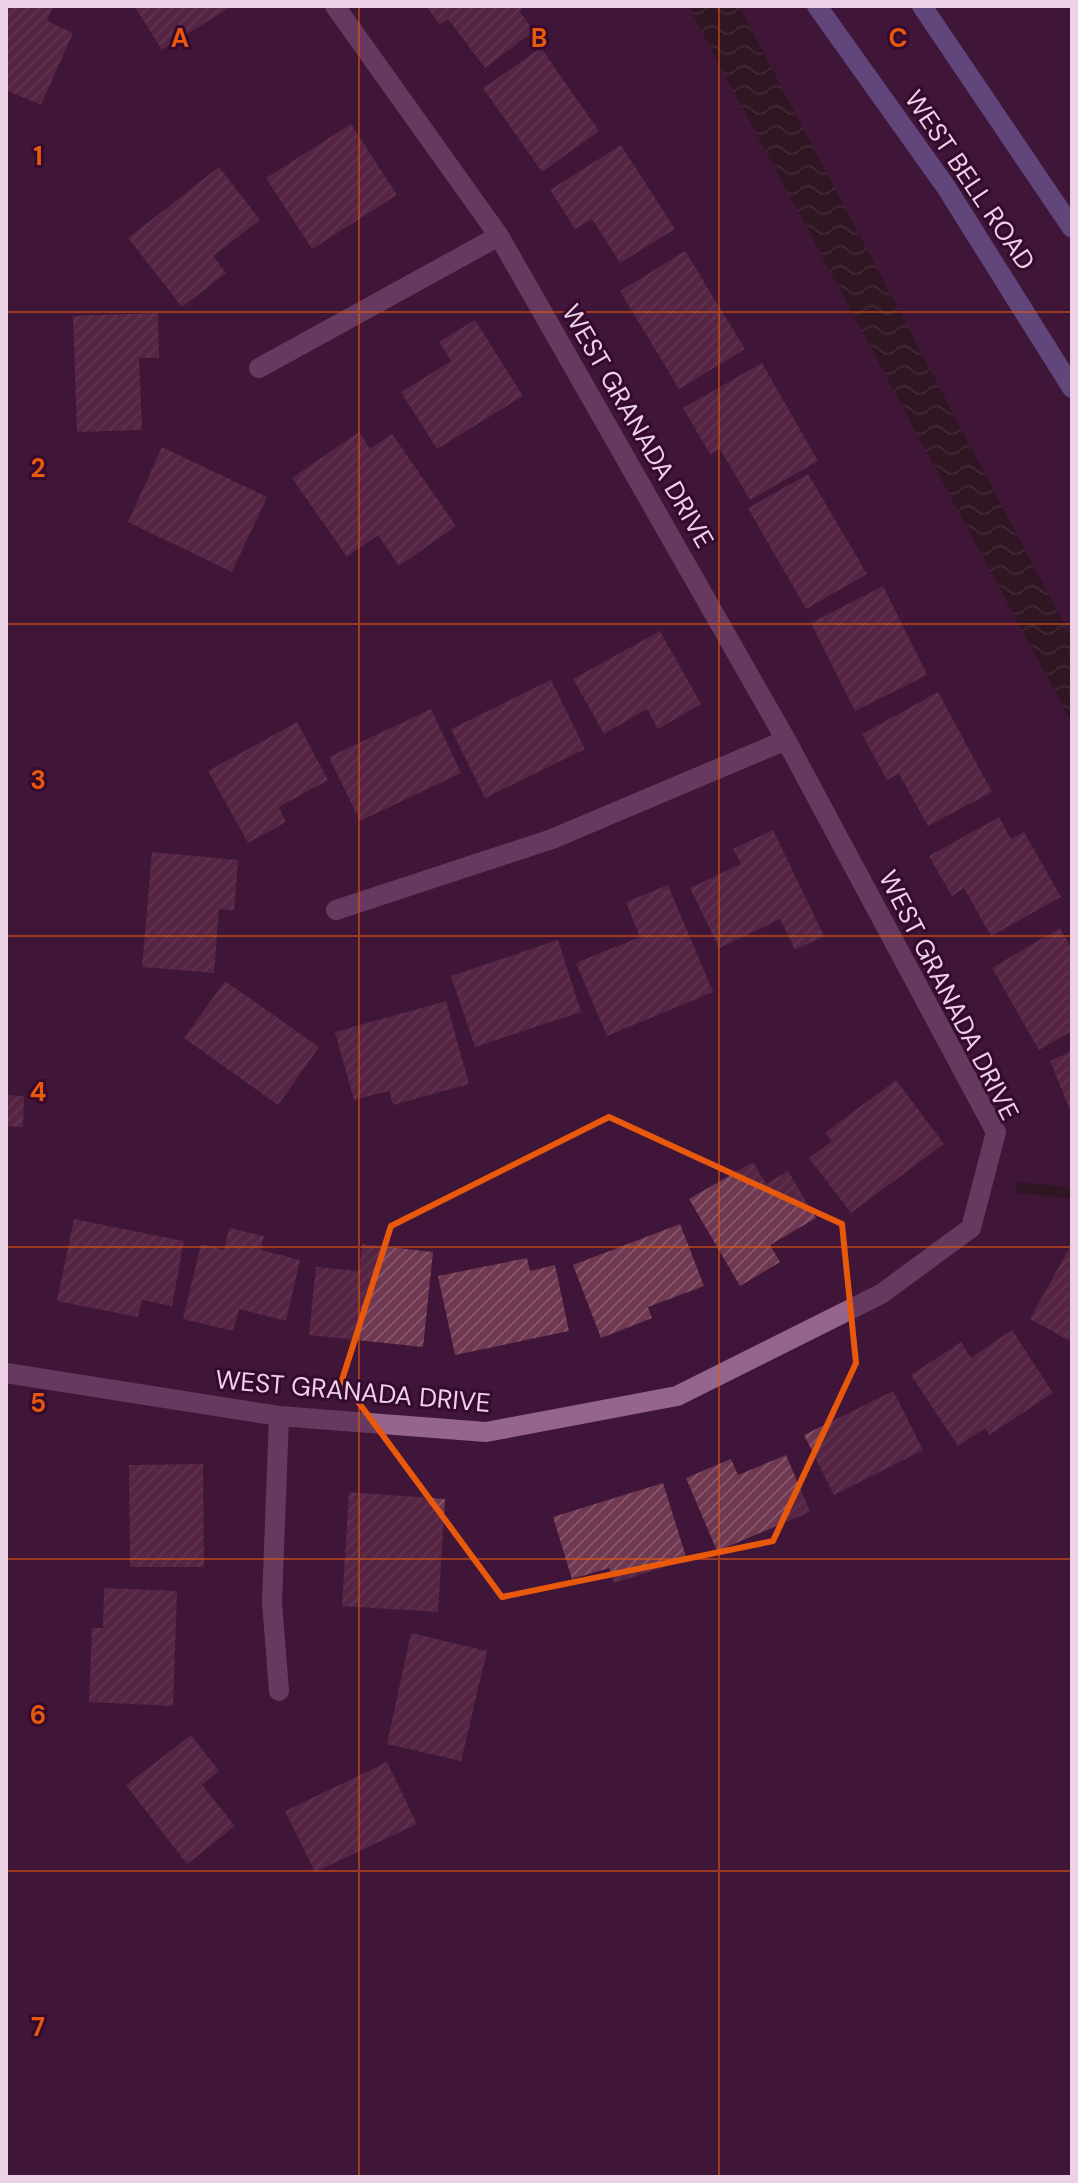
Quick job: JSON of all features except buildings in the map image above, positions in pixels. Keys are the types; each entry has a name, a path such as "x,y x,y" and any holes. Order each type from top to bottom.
{"main road":[{"name":"WEST BELL ROAD","path":"817,6 946,187 1072,388"},
{"path":"922,6 1072,228"}],"street":[{"name":"WEST GRANADA DRIVE","path":"6,1373 279,1416 486,1432 677,1396 881,1294 971,1228 996,1132 786,740 499,236 335,6"},
{"path":"259,368 499,236"},
{"path":"336,910 552,839 786,740"},
{"path":"279,1416 272,1602 279,1691"}],"highlighted area":[{"path":"609,1117 842,1224 856,1363 773,1541 502,1597 342,1380 391,1226"}],"water":[{"path":"688,6 739,6 1072,639 1072,724"}],"waterway":[{"path":"1021,1188 1072,1193"}]}
